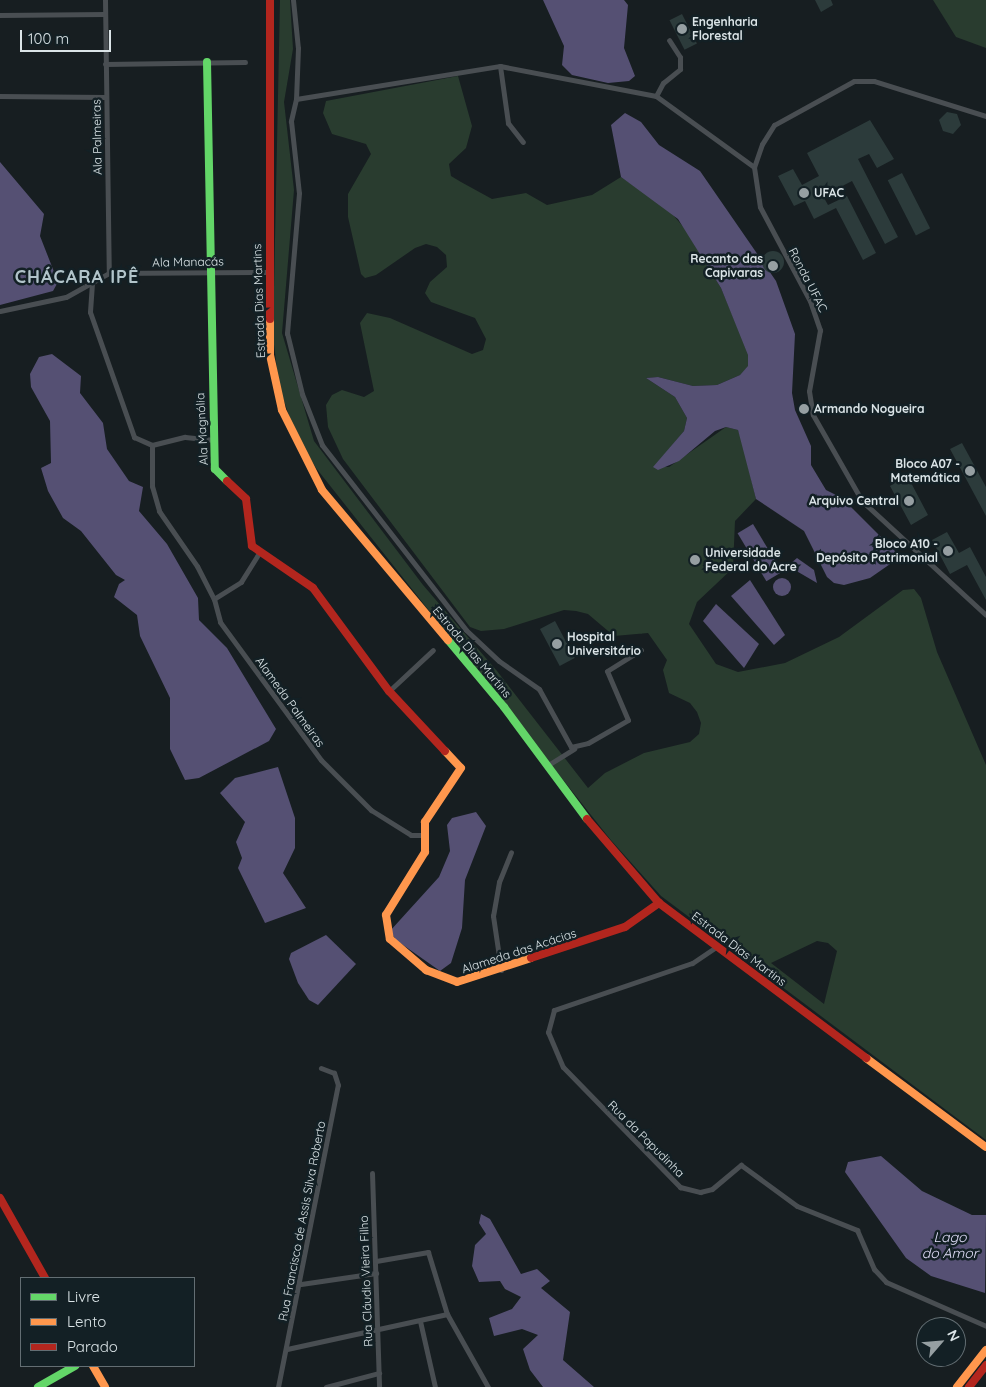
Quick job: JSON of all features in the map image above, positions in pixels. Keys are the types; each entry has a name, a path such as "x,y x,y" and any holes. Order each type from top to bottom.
{"street":[{"name":"Ala Palmeiras","path":"105,0 109,274"},
{"name":"Estrada Dias Martins","path":"270,0 267,272 274,376 284,416 310,470 331,503 462,656 548,764 613,853 659,902 716,947 986,1147"},
{"path":"293,0 298,48 296,100 291,121 299,207 287,333 317,434 335,465 466,630 499,661 539,689 574,749"},
{"path":"0,15 105,14"},
{"path":"656,96 663,83 680,69 680,57 669,40"},
{"name":"Ala Magnólia","path":"207,62 212,440 215,469 246,499 248,534 259,553"},
{"path":"105,64 245,62"},
{"path":"296,100 500,66 656,96 754,168"},
{"path":"500,66 508,123 523,142"},
{"name":"Ronda UFAC","path":"986,116 874,81 854,81 774,125 762,144 754,168 760,207 810,301 820,330 809,391 814,415 862,501 986,614"},
{"path":"0,96 106,97"},
{"name":"Ala Manacás","path":"109,274 267,272"},
{"path":"0,311 66,297 109,274"},
{"path":"92,283 90,312 131,431 138,441 152,445 185,437 212,440"},
{"name":"Alameda Palmeiras","path":"152,445 152,486 159,511 197,566 214,600 220,622 321,760 371,810 411,834 424,835"},
{"path":"214,600 240,582 259,553 302,578 322,598 389,691 433,650"},
{"path":"548,764 628,720 607,671 641,650"},
{"name":"Alameda das Acácias","path":"389,691 453,757 461,768 460,774 430,810 424,835 422,858 386,915 390,939 426,970 450,982 501,970 625,927 659,902"},
{"path":"501,970 493,916 498,882 511,852"},
{"name":"Rua da Papudinha","path":"716,947 692,962 560,1006 548,1023 550,1042 564,1067 680,1187 693,1192 712,1189 741,1165 797,1206 857,1230 874,1269 886,1282 979,1320 986,1326"},
{"name":"Rua Francisco de Assis Silva Roberto","path":"278,1387 301,1284 338,1085 334,1073 321,1068"},
{"name":"Rua Cláudio Vieira Filho","path":"372,1174 380,1387"},
{"path":"0,1198 44,1277"},
{"path":"376,1261 428,1252 447,1314 488,1387"},
{"path":"301,1284 376,1273"},
{"path":"287,1349 447,1314"},
{"path":"979,1320 986,1318"},
{"path":"420,1321 435,1387"},
{"path":"957,1387 986,1350"},
{"path":"969,1387 986,1365"},
{"path":"38,1387 73,1367"},
{"path":"94,1367 105,1387"},
{"path":"326,1387 379,1373"}],"green space":[{"path":"280,0 290,0 293,49 284,102 294,190 282,333 314,441 423,585 497,671 588,788 605,773 644,753 690,742 699,734 701,723 697,712 690,703 669,693 663,670 667,660 648,633 614,636 588,614 564,610 504,629 481,631 470,627 343,459 328,427 326,405 332,395 342,390 364,397 374,391 360,323 367,313 390,318 472,354 483,350 486,339 475,318 431,302 425,293 430,282 447,267 446,255 437,247 426,244 415,248 376,275 365,278 361,274 348,217 348,194 371,154 366,144 332,134 323,113 326,101 458,76 472,126 466,148 449,164 451,176 492,199 526,193 547,205 592,195 621,177 669,210 685,229 721,288 749,355 748,367 740,375 717,385 693,386 658,377 646,378 675,397 687,418 684,431 654,467 669,467 726,427 738,430 756,499 735,521 733,568 697,602 689,624 716,664 738,672 785,663 839,637 903,590 914,589 921,598 937,652 986,765 986,1140 661,896 610,839 316,468 294,430 279,386 273,336","holes":["817,941 828,943 837,951 824,1004 771,963"]},
{"path":"933,0 986,0 986,48 956,37"}],"water":[{"path":"543,0 624,0 628,5 624,48 635,76 629,81 608,83 572,75 562,65 564,46"},
{"path":"625,113 641,122 659,145 700,171 776,281 795,334 792,393 795,410 811,446 811,465 826,490 842,498 896,552 893,562 870,578 844,585 834,583 827,577 804,531 756,499 738,430 726,427 715,431 679,461 658,470 653,467 684,431 687,418 675,397 646,378 658,377 693,386 717,385 740,375 748,366 748,355 721,288 678,219 621,177 611,125"},
{"path":"0,162 44,214 40,236 58,282 53,291 0,305"},
{"path":"52,354 81,376 80,393 103,423 107,449 129,481 143,487 139,511 167,544 198,598 199,620 227,648 276,729 269,741 199,778 185,780 170,749 170,698 140,636 137,615 114,597 119,584 125,580 116,575 81,531 63,518 48,491 41,468 51,463 50,421 31,387 30,374 39,357"},
{"path":"753,524 782,572 766,581 738,533"},
{"path":"797,558 814,570 817,583 793,569 790,564"},
{"path":"782,578 788,581 791,587 788,593 782,596 776,593 773,587 776,581"},
{"path":"750,580 785,635 774,645 731,596"},
{"path":"716,604 759,644 744,668 703,621"},
{"path":"278,767 295,818 295,848 283,873 306,908 265,923 238,868 242,858 236,842 245,822 220,793 235,778"},
{"path":"476,812 486,826 465,880 462,928 451,963 440,971 396,940 390,931 439,877 450,851 447,825 452,818"},
{"path":"326,935 356,964 318,1005 309,1000 298,983 289,959 291,953"},
{"name":"Lago do Amor","path":"881,1156 922,1191 972,1215 986,1215 985,1293 931,1276 906,1258 845,1172 848,1162"},
{"path":"481,1214 490,1219 521,1274 537,1269 550,1281 541,1288 570,1312 563,1360 594,1387 543,1387 530,1370 523,1349 538,1335 522,1329 494,1336 489,1318 512,1309 521,1297 505,1289 500,1281 479,1282 472,1266 475,1245 486,1234 479,1223"}],"building":[{"path":"815,0 831,0 833,5 821,12"},
{"name":"Engenharia Florestal","path":"682,14 697,43 685,50 670,20"},
{"path":"947,112 957,114 961,125 953,134 943,131 939,120"},
{"path":"870,120 894,159 877,168 869,154 858,159 898,237 885,244 852,181 823,196 828,205 847,196 876,253 863,260 836,208 814,219 805,201 794,206 778,176 793,169 802,185 819,176 807,153"},
{"path":"902,173 930,228 916,236 888,180"},
{"name":"Recanto das Capivaras","path":"773,251 781,254 784,262 781,270 773,273 765,270 762,262 765,254"},
{"name":"Bloco A07 - Matemática","path":"962,443 986,487 986,516 950,449"},
{"name":"Arquivo Central","path":"899,474 902,480 908,477 928,515 911,525 890,486 893,484 890,479"},
{"path":"947,532 959,553 970,547 986,577 986,600 967,565 950,574 932,540"},
{"name":"Hospital Universitário","path":"555,621 575,658 560,666 540,629"}],"traffic: fast":[{"path":"207,62 215,469 227,481"},
{"path":"448,640 504,707 587,819"},
{"path":"38,1387 73,1367"}],"traffic: slow":[{"path":"270,319 270,355 282,410 322,490 448,640"},
{"path":"445,751 461,768 425,822 425,852 386,915 390,939 426,970 457,982 531,958"},
{"path":"866,1058 986,1147"},
{"path":"957,1387 986,1350"},
{"path":"94,1367 105,1387"}],"traffic: jam":[{"path":"270,0 270,319"},
{"path":"227,481 246,499 252,546 313,588 389,691 445,751"},
{"path":"587,819 659,903 866,1058"},
{"path":"531,958 625,927 659,903"},
{"path":"0,1198 44,1277"},
{"path":"969,1387 986,1365"}],"place":[{"name":"Engenharia Florestal","path":"682,29"},
{"name":"UFAC","path":"804,193"},
{"name":"Recanto das Capivaras","path":"773,266"},
{"name":"Armando Nogueira","path":"804,409"},
{"name":"Bloco A07 - Matemática","path":"970,471"},
{"name":"Arquivo Central","path":"909,501"},
{"name":"Bloco A10 - Depósito Patrimonial","path":"948,551"},
{"name":"Universidade Federal do Acre","path":"695,560"},
{"name":"Hospital Universitário","path":"557,644"}],"district":[{"name":"CHÁCARA IPÊ","path":"77,277"}]}
